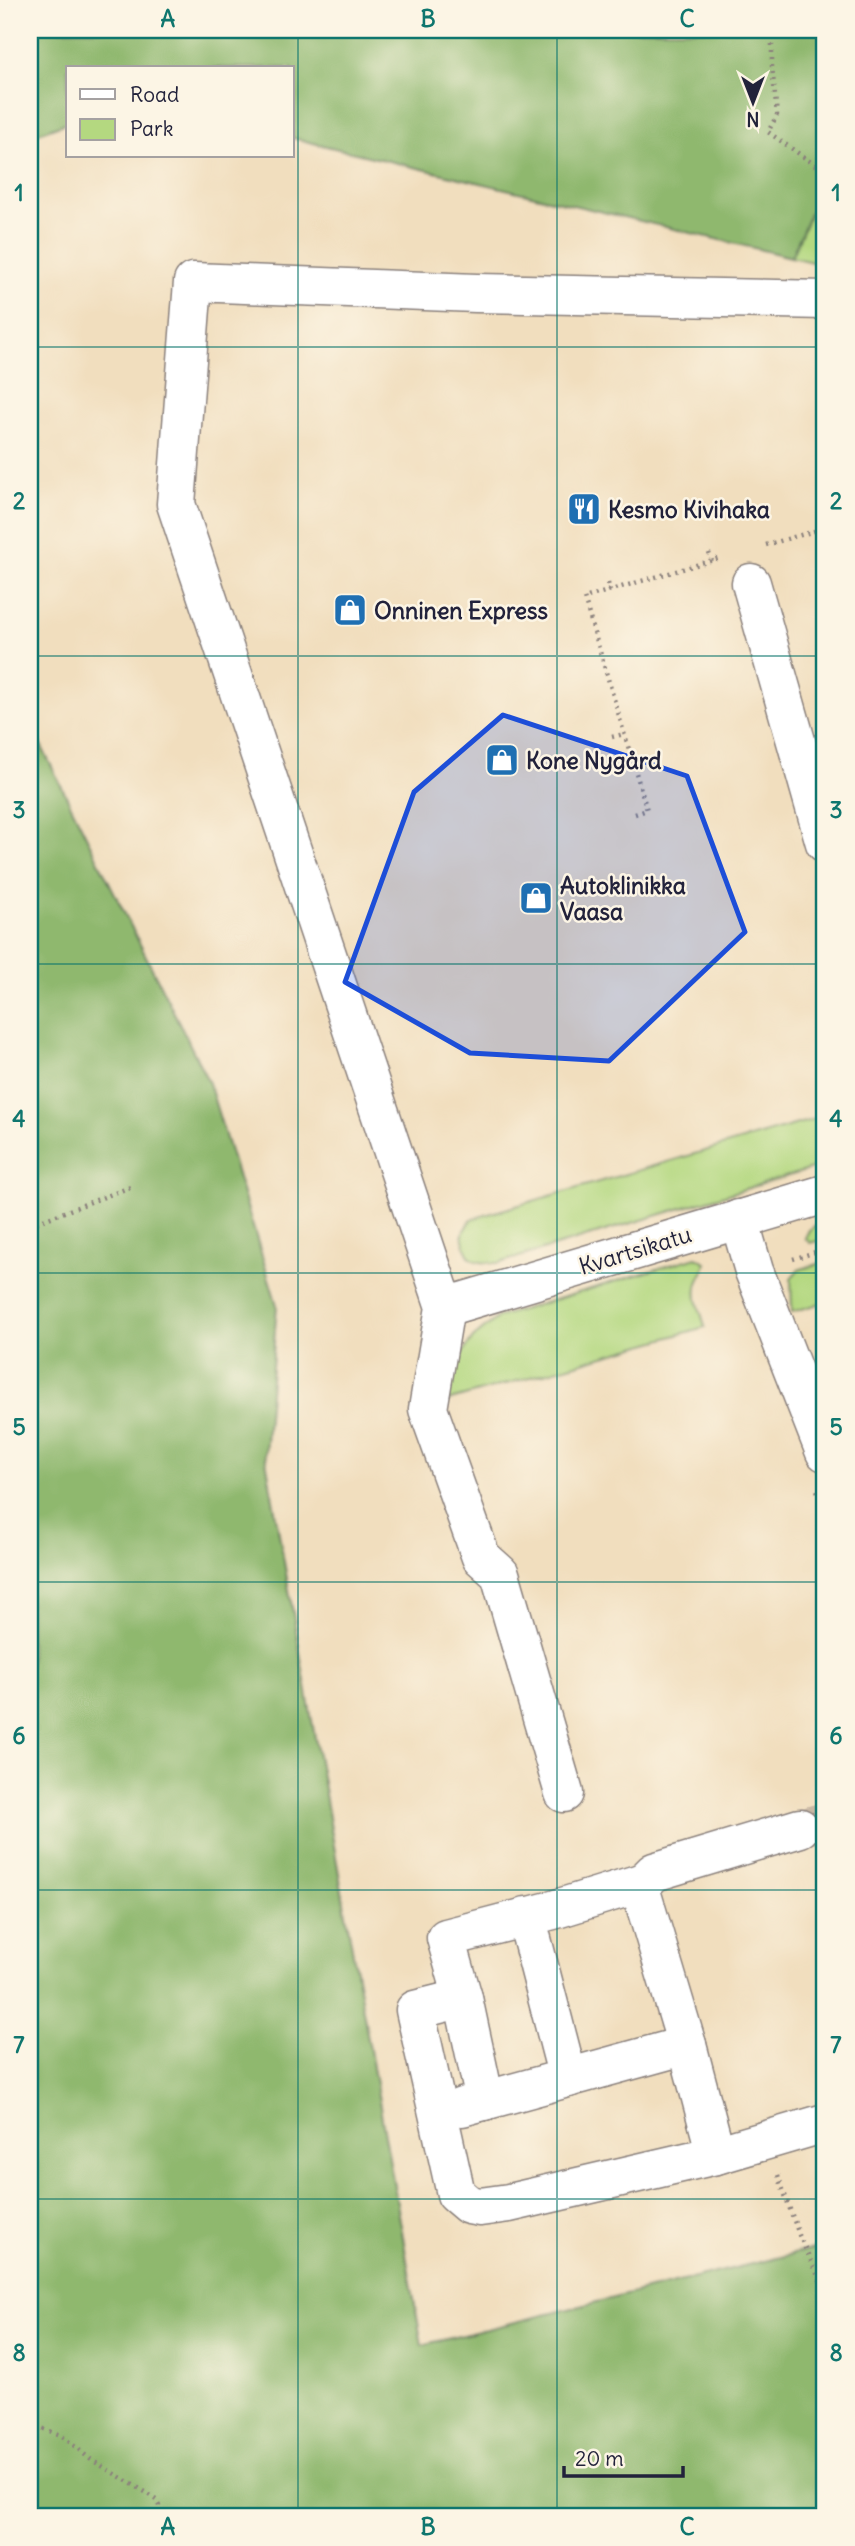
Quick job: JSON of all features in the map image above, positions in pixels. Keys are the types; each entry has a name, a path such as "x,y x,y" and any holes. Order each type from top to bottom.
{"street":[{"path":"564,1793 500,1574 481,1557 428,1409 445,1307 176,504 193,282 476,293 825,300"},
{"path":"738,570 825,843"},
{"name":"Kvartsikatu","path":"445,1307 825,1194"},
{"path":"739,1219 754,1271 825,1452"},
{"path":"716,2155 687,2045 641,1891 644,1882 654,1872 800,1828"},
{"path":"485,2101 463,1998 446,1938 644,1882"},
{"path":"526,1916 568,2078"},
{"path":"463,1998 415,2010 456,2194 468,2205 480,2207 509,2203 716,2155 825,2123"},
{"path":"440,2113 687,2045"}],"path":[{"path":"772,30 771,54 777,115 768,132 825,172"},
{"path":"762,546 825,528"},
{"path":"709,553 712,561"},
{"path":"635,814 647,810 584,598 712,561 738,570"},
{"path":"608,583 610,591"},
{"path":"612,737 624,734"},
{"path":"30,1225 132,1185"},
{"path":"766,2141 799,2235 825,2291"},
{"path":"30,2424 61,2435 90,2459 157,2500 160,2506 159,2516"}],"highlighted area":[{"path":"503,715 687,776 745,932 609,1061 470,1053 345,982 414,792"}],"green space":[{"path":"30,30 825,30 825,180 791,257 294,138 294,66 66,66 66,123 30,136"},
{"path":"821,189 825,191 825,265 791,257"},
{"path":"30,723 209,1083 277,1305 265,1454 422,2345 825,2246 825,2516 30,2516"},
{"path":"825,1116 825,1165 499,1263 476,1261 466,1250 462,1234 471,1219"},
{"path":"825,1219 825,1239 810,1243 805,1238 809,1230"},
{"path":"696,1257 706,1262 697,1288 698,1305 705,1327 447,1401 451,1370 473,1338 498,1317"},
{"path":"825,1262 825,1302 792,1312 791,1278 798,1270"}],"tunnel":[{"path":"800,1828 825,1821"}],"place":[{"name":"Kesmo Kivihaka","path":"584,509"},
{"name":"Onninen Express","path":"350,610"},
{"name":"Kone Nygård","path":"502,760"},
{"name":"Autoklinikka Vaasa","path":"536,898"}]}
